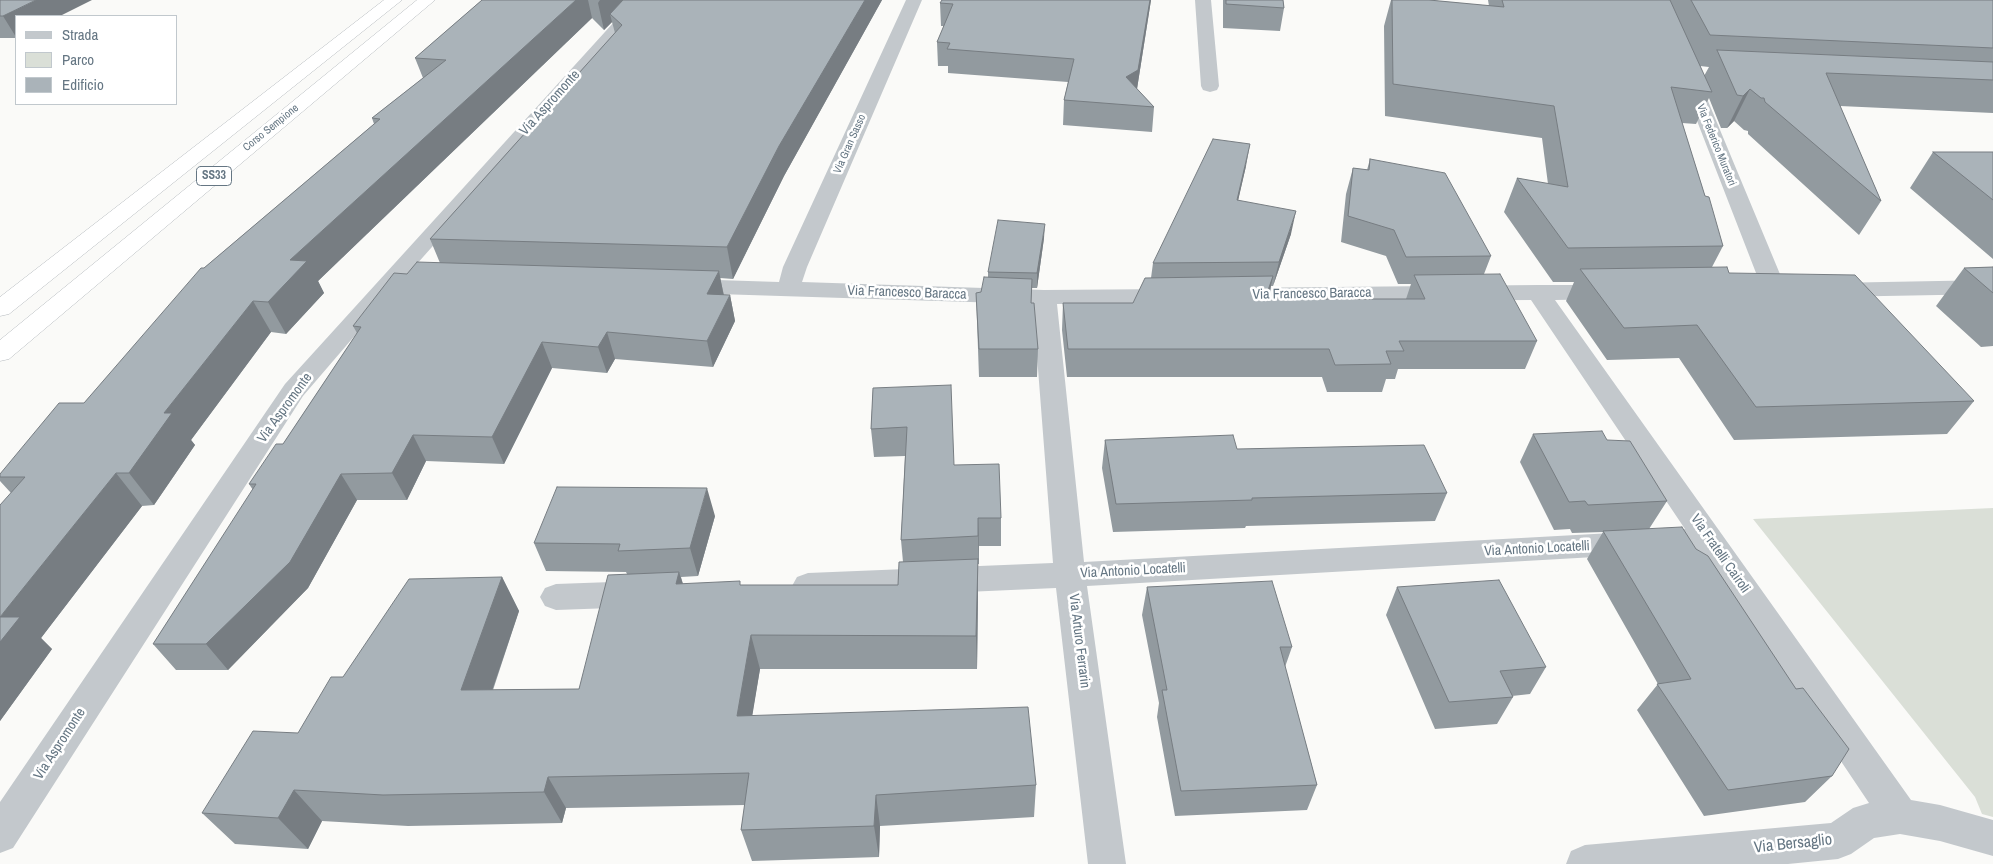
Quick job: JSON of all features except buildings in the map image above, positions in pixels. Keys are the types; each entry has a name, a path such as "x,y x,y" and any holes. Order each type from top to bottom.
{"highway":[{"name":"Corso Sempione","path":"0,309 394,0"},
{"name":"Corso Sempione","path":"0,353 428,0"}],"street":[{"name":"Via Aspromonte","path":"0,835 294,390 392,278 643,0"},
{"name":"Via Gran Sasso","path":"788,289 795,267 914,0"},
{"path":"1203,0 1210,86"},
{"name":"Via Federico Muratori","path":"1692,70 1791,290"},
{"path":"392,278 424,279"},
{"name":"Via Francesco Baracca","path":"660,286 1044,297 1626,292"},
{"path":"1750,291 1993,287"},
{"name":"Via Fratelli Cairoli","path":"1538,292 1900,816"},
{"name":"Via Arturo Ferrarin","path":"1044,297 1070,575 1107,864"},
{"name":"Via Antonio Locatelli","path":"783,587 1070,575 1710,539"},
{"path":"556,597 665,593"},
{"name":"Via Bersaglio","path":"1585,864 1838,841 1866,821 1900,816 1940,823 1993,838"}],"green space":[{"path":"1993,508 1993,817 1982,814 1975,797 1753,519"}]}
